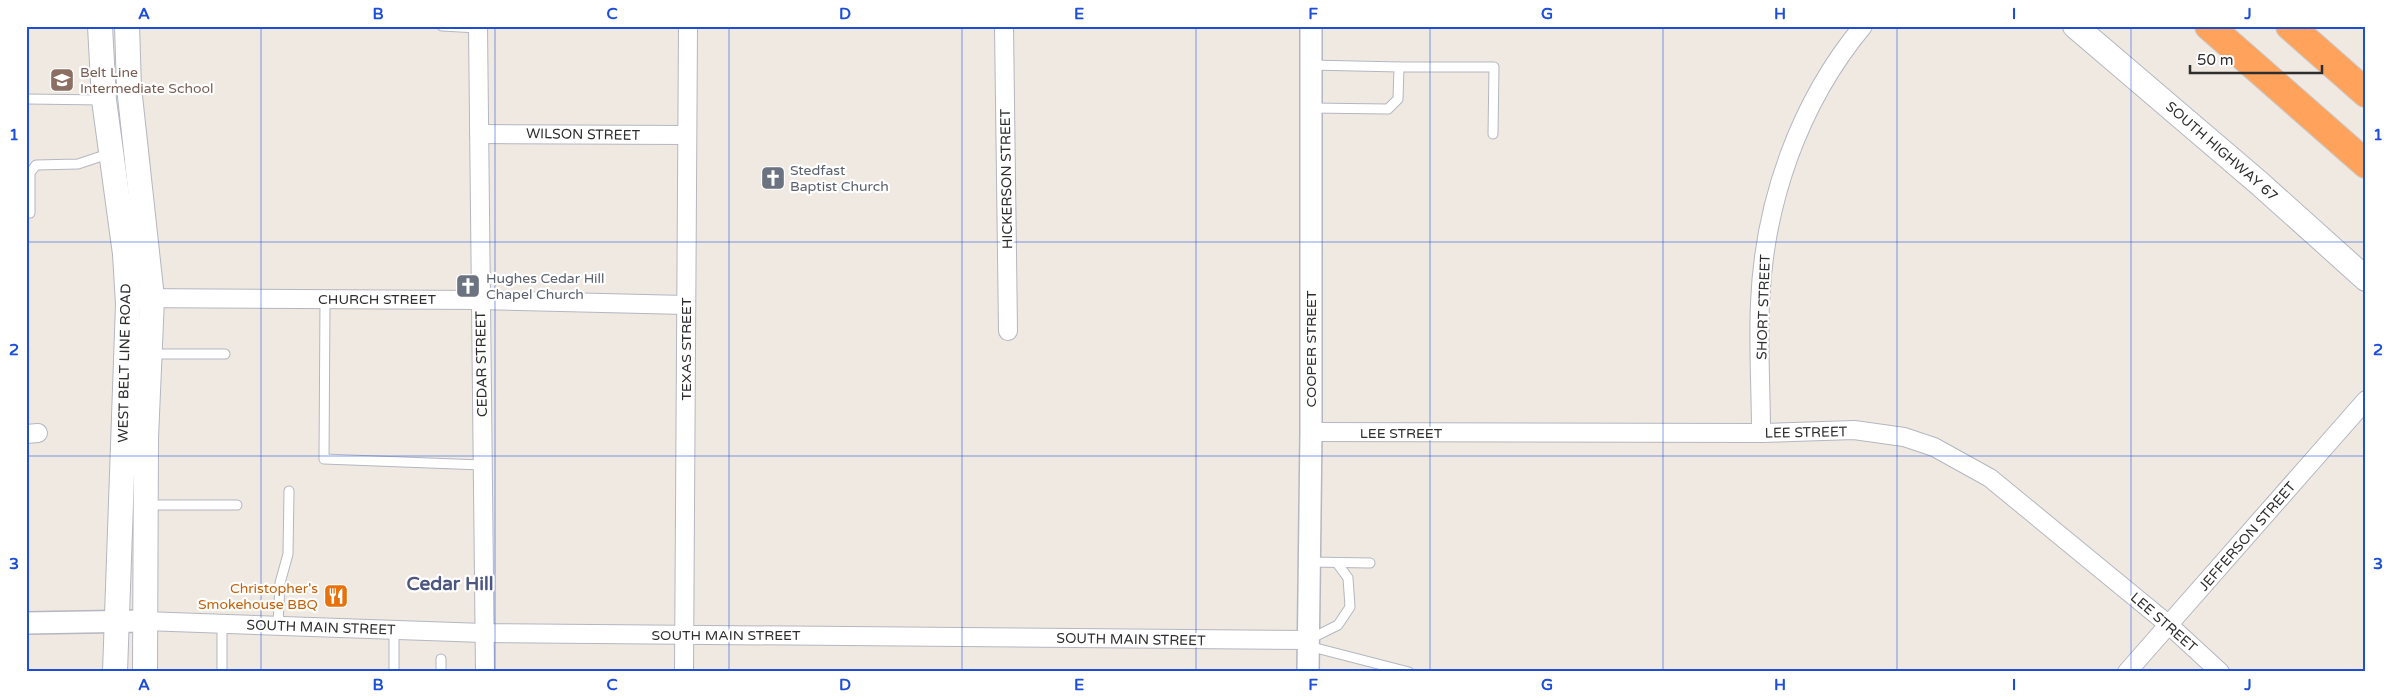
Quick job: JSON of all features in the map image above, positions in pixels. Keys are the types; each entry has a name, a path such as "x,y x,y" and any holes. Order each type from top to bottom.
{"highway":[{"path":"2208,26 2366,164"},
{"path":"2290,26 2366,93"}],"main road":[{"name":"WEST BELT LINE ROAD","path":"100,26 104,100 124,254 127,298 138,354 145,505 145,672"},
{"name":"WEST BELT LINE ROAD","path":"115,672 116,621 138,354 152,298 129,87 127,26"},
{"name":"SOUTH HIGHWAY 67","path":"2075,26 2259,182 2366,279"}],"street":[{"name":"TEXAS STREET","path":"684,672 688,26"},
{"name":"HICKERSON STREET","path":"1004,26 1008,331"},
{"name":"COOPER STREET","path":"1308,672 1311,432 1311,26"},
{"name":"SHORT STREET","path":"1761,433 1760,303 1771,215 1788,160 1814,99 1841,53 1864,26"},
{"name":"CEDAR STREET","path":"478,27 485,672"},
{"name":"WILSON STREET","path":"479,134 687,136"},
{"name":"CHURCH STREET","path":"127,298 480,300 686,305"},
{"name":"JEFFERSON STREET","path":"2127,672 2366,400"},
{"name":"LEE STREET","path":"1311,432 1761,433 1854,430 1904,437 1934,447 1990,478 2169,625 2220,672"},
{"name":"SOUTH MAIN STREET","path":"144,622 222,623 484,633 1308,643"},
{"path":"26,623 144,622"}],"lane":[{"path":"442,26 478,27"},
{"path":"1311,65 1494,67 1493,134"},
{"path":"1311,108 1388,109 1398,99 1399,67"},
{"path":"26,99 104,100"},
{"path":"30,213 30,173 36,165 78,164 111,153"},
{"path":"325,299 324,459 482,465"},
{"path":"138,354 226,354"},
{"path":"278,625 280,583 288,554 289,491"},
{"path":"145,505 237,504"},
{"path":"1310,562 1370,563"},
{"path":"1308,643 1338,625 1350,607 1348,578 1337,563"},
{"path":"222,623 222,672"},
{"path":"394,630 394,672"},
{"path":"1308,643 1409,672"},
{"path":"441,659 441,672"}],"place":[{"name":"Belt Line Intermediate School","path":"62,80"},
{"name":"Stedfast Baptist Church","path":"773,178"},
{"name":"Hughes Cedar Hill Chapel Church","path":"468,286"},
{"name":"Christopher's Smokehouse BBQ","path":"336,596"}],"district":[{"name":"Cedar Hill","path":"450,583"}]}
